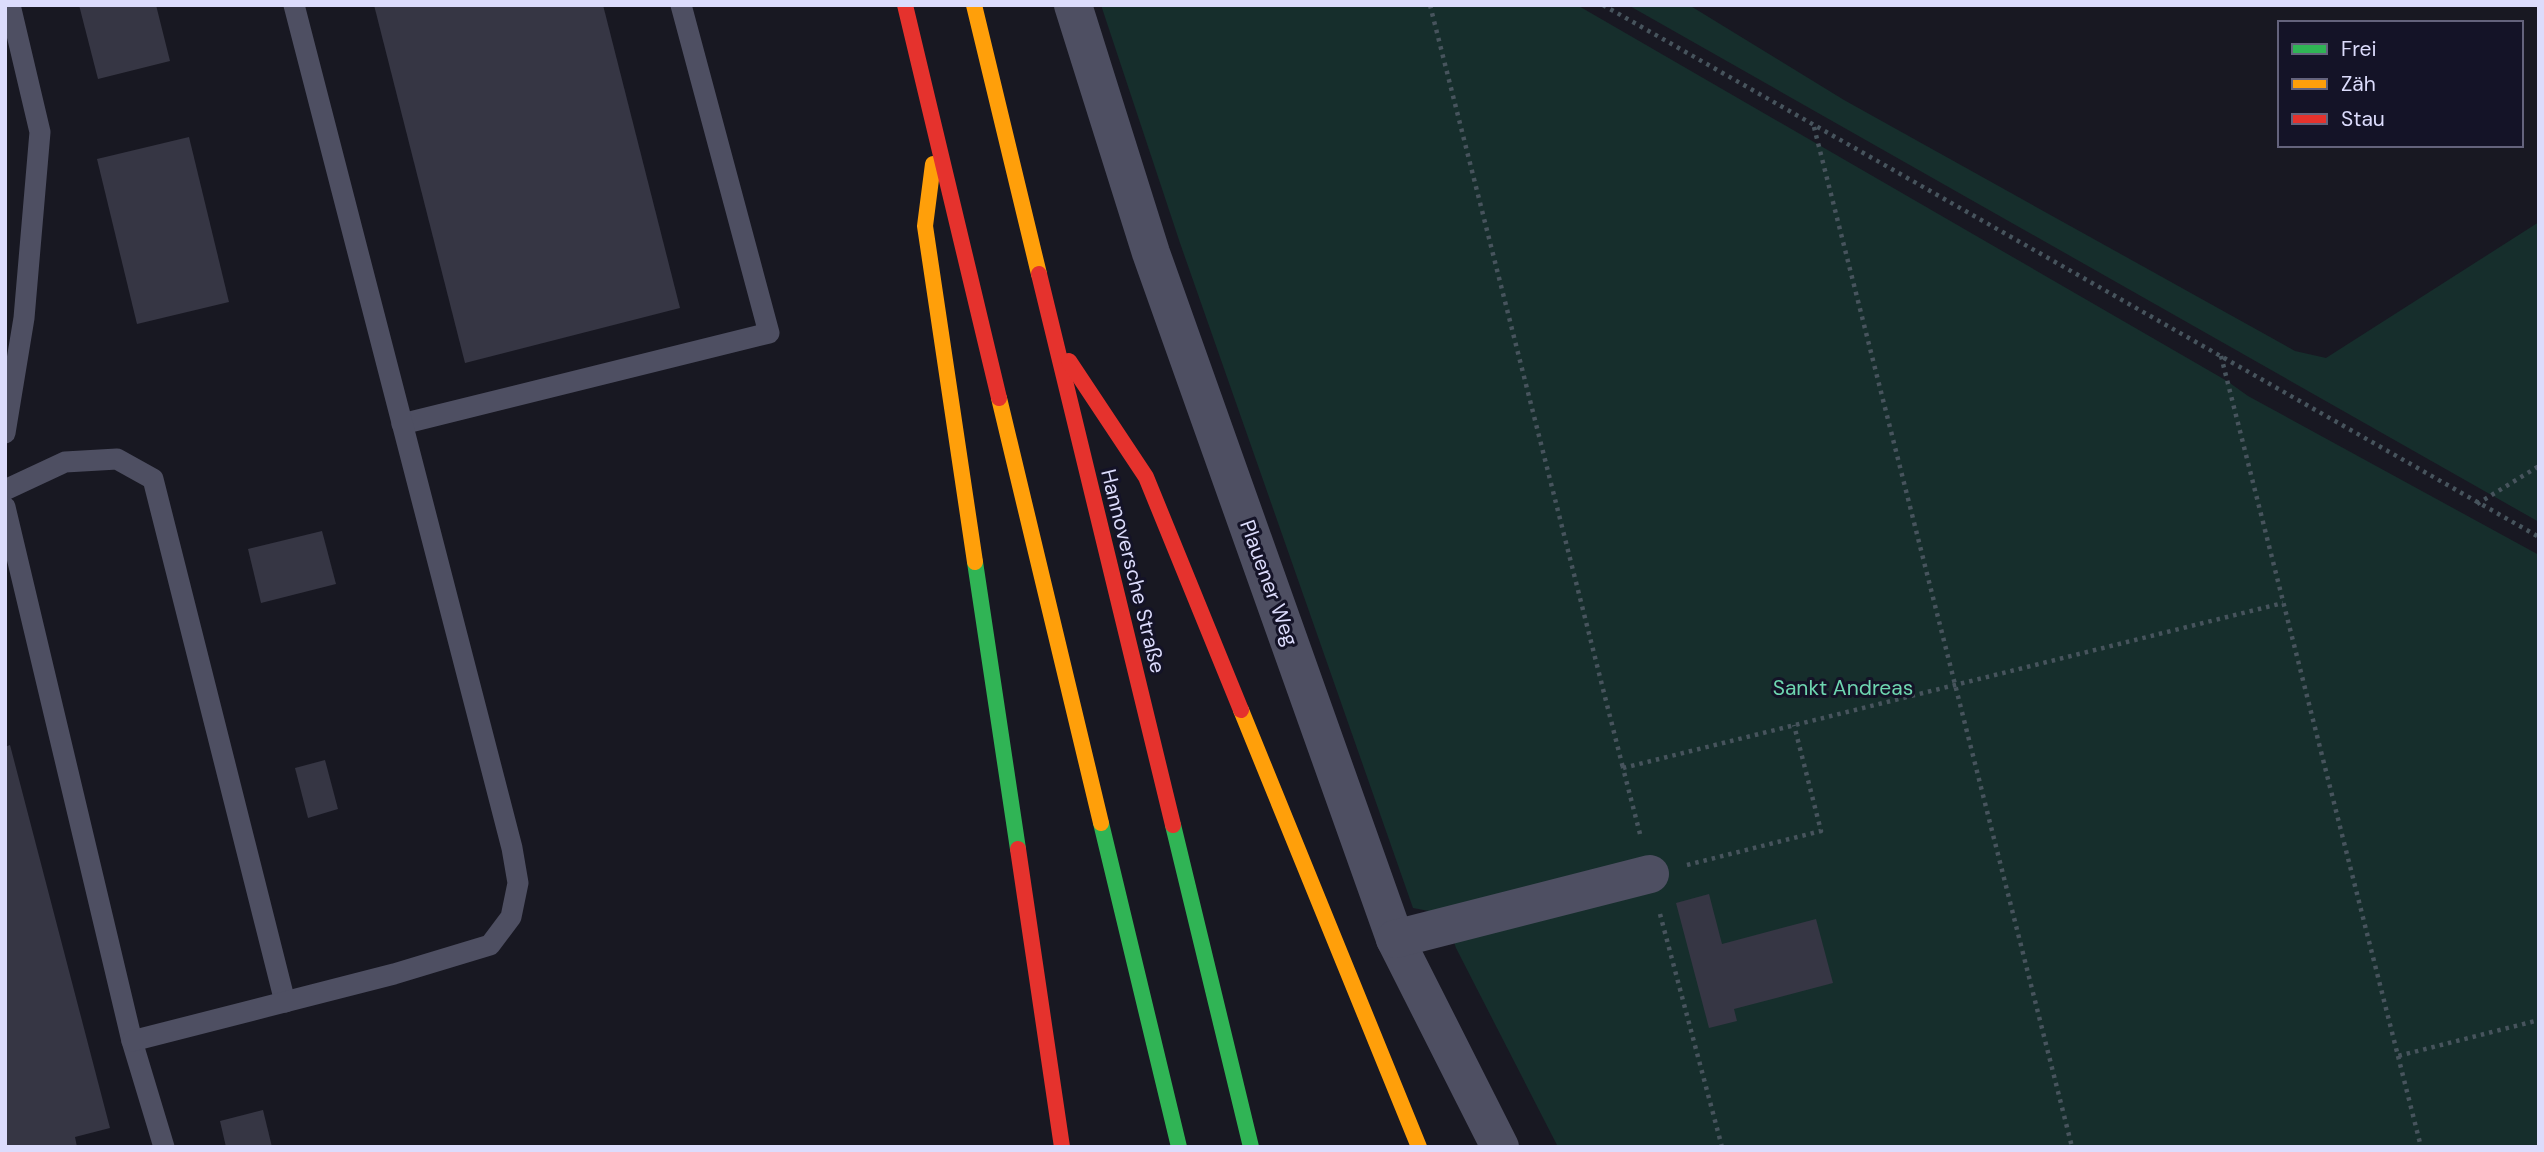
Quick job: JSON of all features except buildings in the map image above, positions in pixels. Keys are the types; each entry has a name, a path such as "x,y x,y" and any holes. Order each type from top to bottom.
{"highway":[{"path":"905,5 1179,1147"},
{"name":"Hannoversche Straße","path":"974,5 1251,1147"},
{"path":"936,137 925,226 1062,1147"},
{"path":"1054,340 1146,477 1419,1147"}],"street":[{"name":"Plauener Weg","path":"1073,5 1152,253 1395,939 1500,1147"},
{"path":"1395,939 1650,874"}],"lane":[{"path":"5,433 24,318 40,132 10,5"},
{"path":"132,1041 394,974 490,945 511,916 518,883 509,834 293,5"},
{"path":"402,424 769,333 681,5"},
{"path":"5,490 65,462 117,459 153,479 285,1002"},
{"path":"5,507 132,1041 164,1147"}],"path":[{"path":"1430,5 1650,874 1722,1147"},
{"path":"1603,5 2539,537"},
{"path":"1814,126 2072,1147"},
{"path":"2220,355 2421,1147"},
{"path":"2477,503 2539,466"},
{"path":"1623,768 2283,603"},
{"path":"1650,874 1821,831 1794,725"},
{"path":"2398,1056 2539,1020"}],"green space":[{"name":"Sankt Andreas","path":"1101,5 1577,5 2227,381 2248,396 2539,555 2539,1147 1558,1147 1456,948 1445,914 1413,908 1180,243"},
{"path":"1628,5 1689,5 1844,100 2295,351 2326,358 2539,222 2539,522"}],"traffic: fast":[{"path":"975,562 1018,849"},
{"path":"1101,823 1179,1147"},
{"path":"1173,825 1251,1147"}],"traffic: slow":[{"path":"974,5 1039,274"},
{"path":"933,164 925,226 975,562"},
{"path":"999,398 1101,823"},
{"path":"1241,710 1419,1147"}],"traffic: jam":[{"path":"905,5 999,398"},
{"path":"1039,274 1173,825"},
{"path":"1069,361 1146,477 1241,710"},
{"path":"1018,849 1062,1147"}]}
